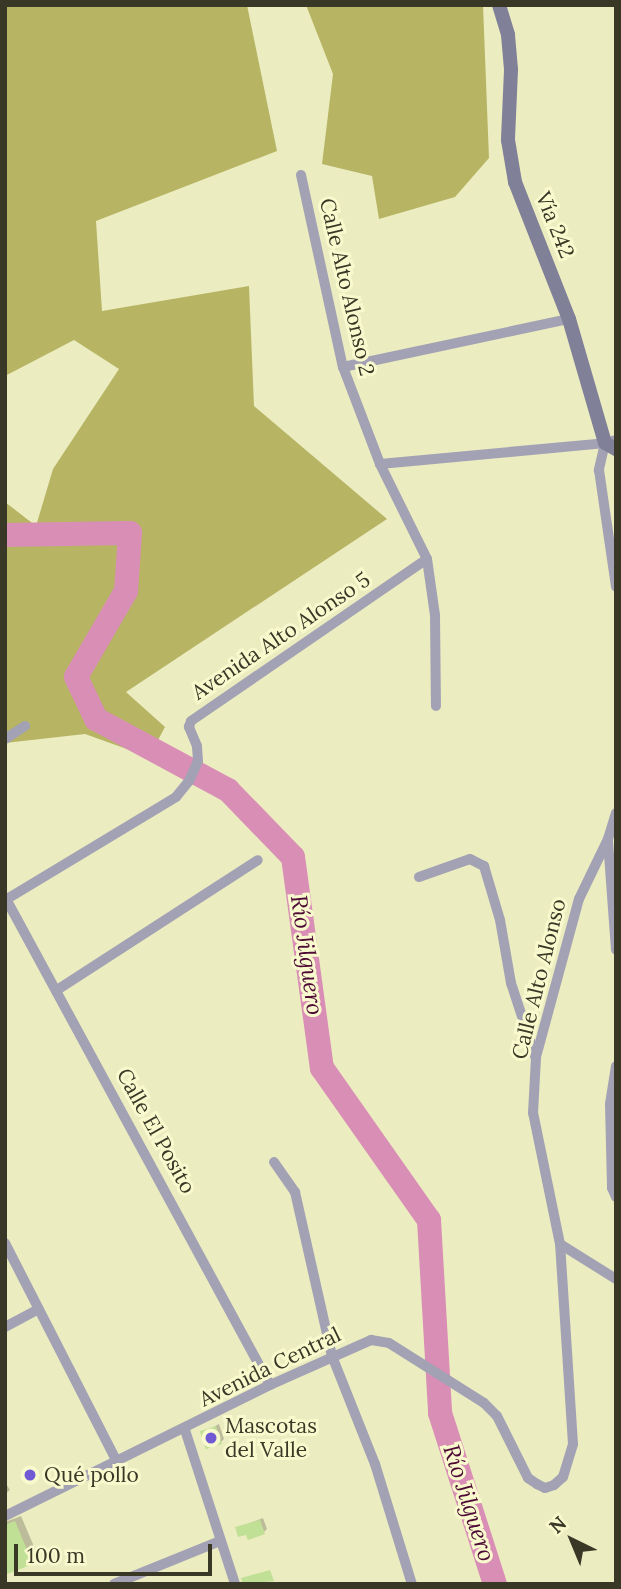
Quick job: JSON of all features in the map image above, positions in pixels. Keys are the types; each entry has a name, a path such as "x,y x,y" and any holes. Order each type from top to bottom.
{"main road":[{"name":"Vía 242","path":"499,5 508,35 511,70 508,141 515,182 569,319 612,444"}],"street":[{"name":"Calle Alto Alonso 2","path":"301,175 343,367 380,464 427,559 435,615 436,706"},
{"path":"343,367 569,319"},
{"path":"380,464 612,444"},
{"path":"612,444 599,470 616,587"},
{"name":"Avenida Alto Alonso 5","path":"6,898 176,797 198,761 197,747 191,734 191,720 427,559"},
{"path":"5,739 25,726"},
{"name":"Calle Alto Alonso","path":"560,1244 533,1113 536,1057 579,900 608,839 616,813"},
{"path":"608,839 616,950"},
{"path":"419,877 470,859 484,866 500,920 510,983 536,1057"},
{"path":"57,990 258,860"},
{"name":"Calle El Posito","path":"6,898 270,1385"},
{"path":"616,1066 612,1188 616,1197"},
{"path":"274,1163 295,1192 332,1356 375,1464 412,1584"},
{"path":"5,1243 117,1462"},
{"path":"560,1244 616,1279"},
{"name":"Avenida Central","path":"5,1516 185,1430 270,1385 371,1340 389,1343 465,1389 497,1416 528,1478 545,1488 563,1477 573,1444 560,1244"},
{"path":"5,1327 39,1309"},
{"path":"185,1430 235,1584"},
{"path":"114,1584 220,1541"}],"shaded area":[{"path":"5,5 247,5 277,151 96,221 102,311 249,286 254,406 387,519 126,692 165,727 149,757 85,734 5,743 5,502 36,526 53,469 119,369 74,340 5,376"},
{"path":"306,5 483,5 489,158 455,197 379,219 372,176 322,164 333,74"}],"building":[{"name":"Mascotas del Valle","path":"216,1426 222,1444 206,1449 200,1431"},
{"name":"Qué pollo","path":"33,1467 38,1477 26,1483 21,1473"},
{"path":"260,1520 265,1534 248,1540 246,1535 238,1537 235,1527"},
{"path":"15,1521 33,1564 5,1575 5,1525"},
{"path":"270,1570 274,1581 243,1584 241,1578"}],"waterway":[{"name":"Río Jilguero","path":"5,535 130,533 126,591 76,677 96,719 228,790 293,857 322,1068 429,1220 440,1413 495,1584"}],"place":[{"name":"Mascotas del Valle","path":"211,1438"},
{"name":"Qué pollo","path":"30,1475"}]}
